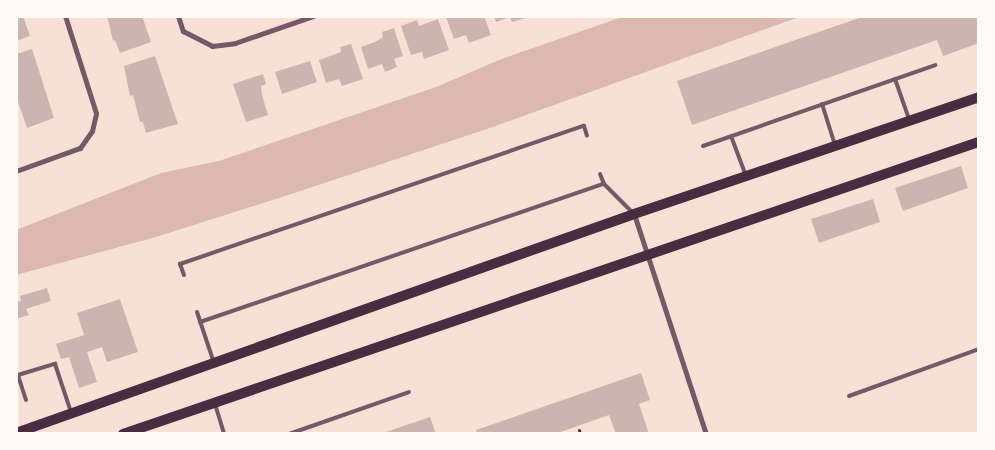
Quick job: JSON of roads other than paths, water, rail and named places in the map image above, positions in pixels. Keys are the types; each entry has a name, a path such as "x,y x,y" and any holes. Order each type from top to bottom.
{"main road":[{"path":"16,433 634,214 979,97"},
{"path":"122,434 979,142"}],"street":[{"path":"16,171 80,148 92,131 96,113 65,16"},
{"path":"178,16 183,31 212,46 234,43 313,16"},
{"path":"634,214 706,434"}],"lane":[{"path":"703,146 935,65"},
{"path":"895,79 910,121"},
{"path":"822,104 836,146"},
{"path":"184,275 180,264 584,126 587,136"},
{"path":"732,136 746,176"},
{"path":"600,174 604,184 634,214"},
{"path":"200,322 604,184"},
{"path":"197,312 214,362"},
{"path":"849,396 979,349"},
{"path":"26,400 18,375 55,364 71,414"},
{"path":"289,434 409,392"},
{"path":"214,402 224,434"}]}
